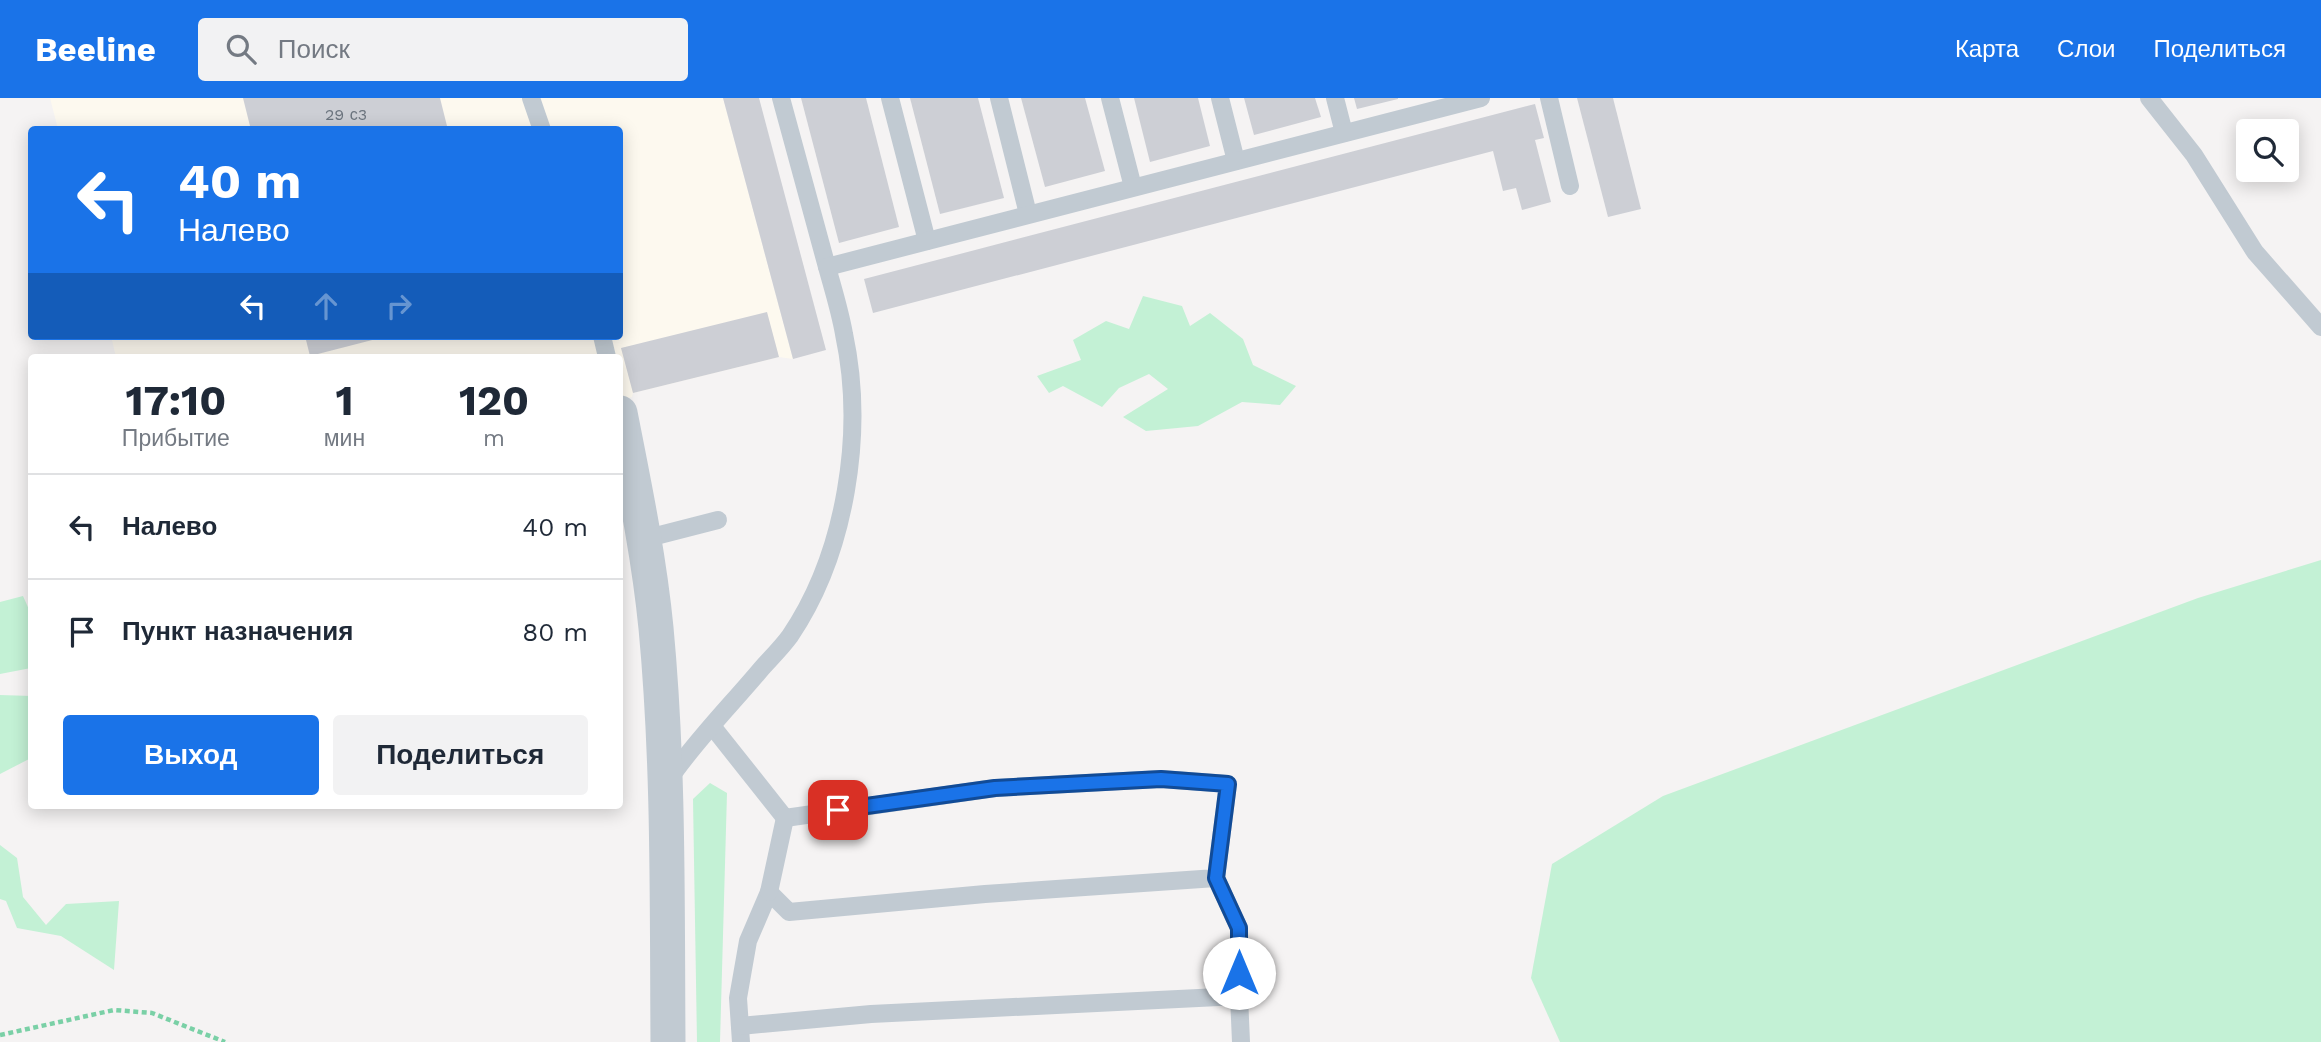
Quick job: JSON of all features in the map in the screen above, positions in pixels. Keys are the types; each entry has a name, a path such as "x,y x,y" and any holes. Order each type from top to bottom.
{"street":[{"path":"623,452 644,539 656,628 666,784 668,1042"}],"lane":[{"path":"531,98 541,126"},
{"path":"666,784 689,750 789,636 821,579 838,524 851,462 851,391 845,335 782,98"},
{"path":"890,98 927,241"},
{"path":"999,98 1028,214"},
{"path":"1110,98 1133,187"},
{"path":"1220,98 1236,161"},
{"path":"1335,98 1344,133"},
{"path":"827,267 1344,133 1448,102 1481,98"},
{"path":"1549,98 1570,186"},
{"path":"2149,98 2194,155 2255,252 2321,327"},
{"path":"644,539 718,520"},
{"path":"712,726 785,818"},
{"path":"785,818 995,788 1161,779 1228,784 1216,878 1239,928 1241,1042"},
{"path":"785,818 769,892 748,941 738,998 741,1034 871,1014 1239,996"},
{"path":"769,892 789,912 985,894 1216,878"}],"path":[{"path":"0,1035 114,1010 152,1013 225,1042"}],"shaded area":[{"path":"50,98 723,98 793,359 779,357 633,393 632,397 623,399 623,354 115,354 112,340 623,340 623,126 57,126"}],"green space":[{"path":"1143,296 1182,306 1190,326 1210,313 1243,339 1253,365 1296,386 1280,405 1242,402 1198,426 1146,431 1123,417 1168,389 1149,374 1119,388 1102,407 1063,386 1049,393 1037,376 1081,360 1073,340 1106,321 1129,329"},
{"path":"2321,560 2321,1042 1560,1042 1531,978 1552,864 1663,796 2198,598"},
{"path":"23,596 28,607 28,669 0,674 0,602"},
{"path":"0,695 28,696 28,760 0,774"},
{"path":"710,783 727,793 720,1042 697,1042 693,799"},
{"path":"0,845 17,858 23,897 46,925 66,904 119,901 114,970 61,936 17,928 6,901 0,899"}],"building":[{"path":"243,98 440,98 447,126 250,126"},
{"path":"723,98 759,98 826,350 793,359"},
{"path":"801,98 866,98 899,227 839,243"},
{"path":"910,98 978,98 1004,198 940,214"},
{"path":"1021,98 1085,98 1105,171 1045,187"},
{"path":"1134,98 1198,98 1210,146 1150,162"},
{"path":"1244,98 1315,98 1321,117 1254,135"},
{"path":"1354,98 1398,98 1398,99 1357,109"},
{"path":"1577,98 1613,98 1641,209 1608,217"},
{"path":"1535,104 1544,138 1535,140 1551,202 1522,210 1516,188 1503,191 1493,151 873,313 864,279"},
{"path":"767,312 779,357 633,393 621,348"},
{"path":"306,340 372,340 318,354 310,354"}],"route":[{"path":"838,810 995,788 1161,779 1228,784 1216,878 1239,928 1239,973"}]}
